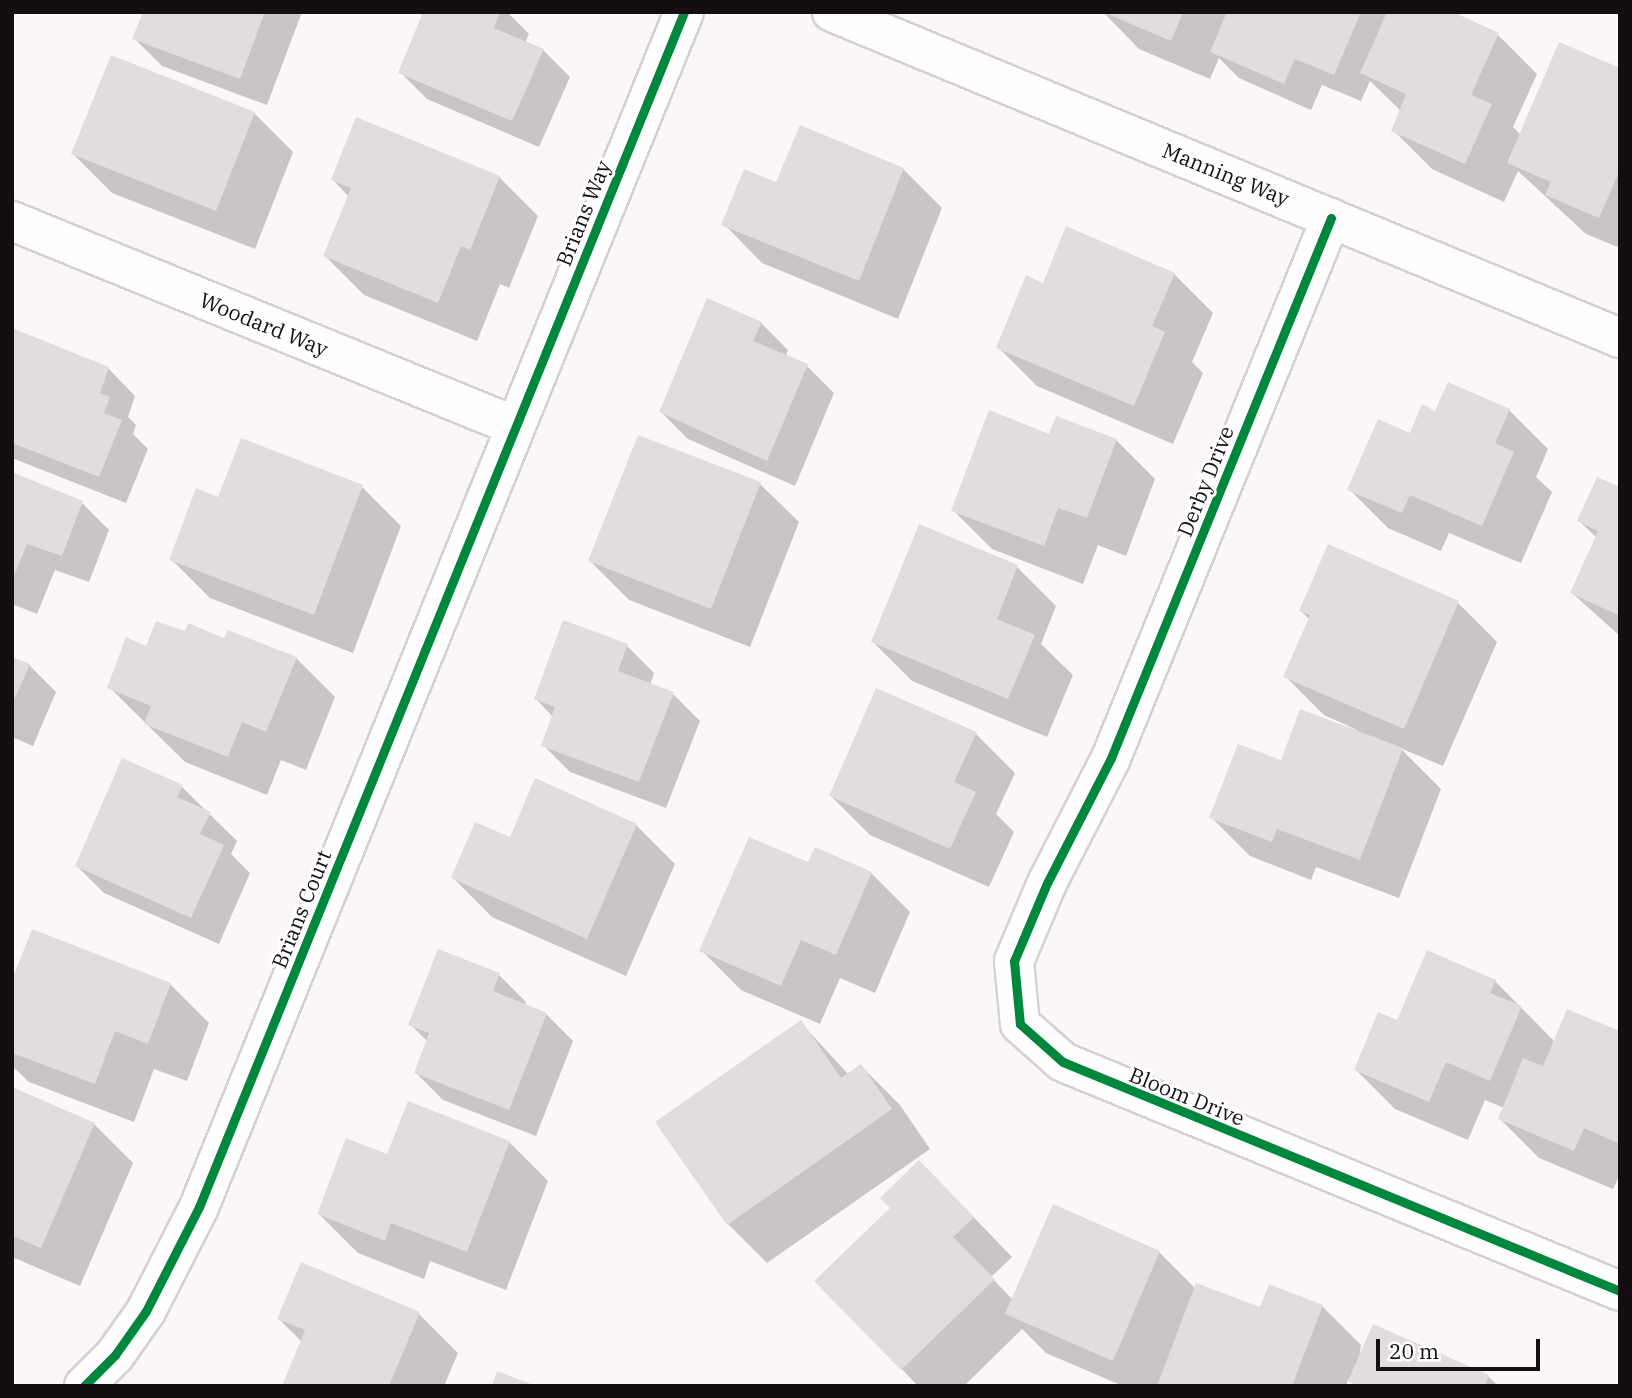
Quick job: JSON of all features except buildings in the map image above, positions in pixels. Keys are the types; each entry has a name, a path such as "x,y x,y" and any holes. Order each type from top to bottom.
{"street":[{"name":"Brians Way","path":"515,426 684,12"},
{"name":"Manning Way","path":"832,12 1620,338"},
{"name":"Derby Drive","path":"1111,758 1331,218"},
{"name":"Woodard Way","path":"12,221 515,426"},
{"name":"Brians Court","path":"84,1386 115,1355 146,1311 199,1207 515,426"},
{"name":"Bloom Drive","path":"1111,758 1047,883 1014,961 1020,1024 1063,1062 1620,1291"}],"cycle path":[{"path":"84,1386 115,1355 146,1311 199,1207 684,12"},
{"path":"1331,218 1111,758 1047,883 1014,961 1020,1024 1063,1062 1620,1291"}]}
